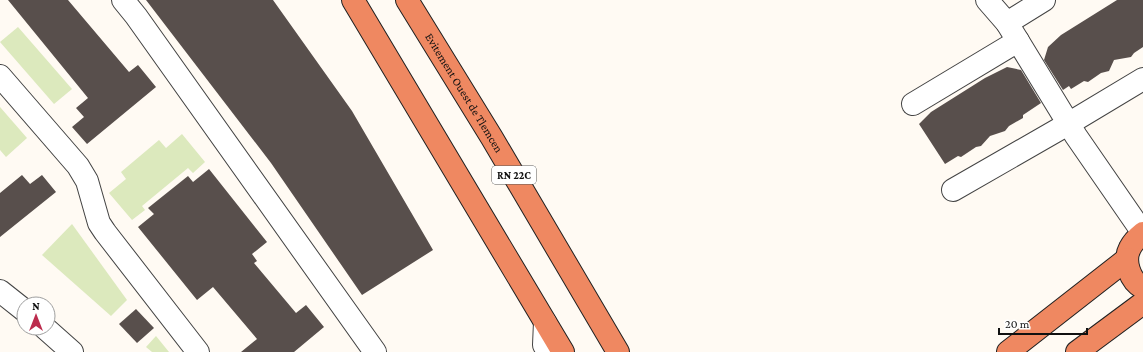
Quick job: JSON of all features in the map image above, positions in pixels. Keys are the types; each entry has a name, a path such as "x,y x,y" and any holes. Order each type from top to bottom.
{"highway":[{"path":"353,0 563,352"},
{"name":"Evitement Ouest de Tlemcen","path":"407,0 492,138 618,352"},
{"path":"1143,233 1129,248 1127,259 1128,268 1132,278 1139,286 1143,288"},
{"path":"1008,352 1127,259"},
{"path":"1077,352 1143,303"}],"street":[{"path":"123,0 136,16 375,352"},
{"path":"986,0 1012,32 1068,124 1143,233"},
{"path":"913,104 1012,32 1044,0"},
{"path":"0,76 78,166 86,181 98,223 198,352"},
{"path":"953,190 1143,79"},
{"path":"0,291 16,304"},
{"path":"545,322 544,345 548,352"},
{"path":"54,336 72,352"}],"green space":[{"path":"18,27 72,89 54,104 0,42"},
{"path":"0,107 27,138 6,157 0,150"},
{"path":"182,134 205,162 193,173 188,168 142,206 145,210 132,220 109,193 126,179 121,172 159,140 166,148"},
{"path":"72,224 127,300 111,316 42,255"},
{"path":"156,336 169,352 152,352 146,347"}],"building":[{"path":"8,0 68,0 129,72 138,65 156,87 87,144 72,127 84,117 76,108 88,98"},
{"path":"146,0 273,0 352,111 433,250 362,295 271,163"},
{"path":"1117,0 1143,0 1143,47 1131,57 1114,60 1109,71 1101,73 1088,82 1084,81 1071,89 1069,86 1063,90 1044,60 1048,47 1061,35"},
{"path":"1007,67 1021,70 1041,103 1023,115 1023,118 1009,126 1005,131 990,136 981,146 976,147 961,157 958,156 945,164 919,124 931,112 985,78"},
{"path":"209,169 267,242 252,254 257,261 254,263 296,313 306,305 324,327 294,352 241,352 257,339 213,287 197,300 138,227 154,214 148,208 188,176 193,182"},
{"path":"22,175 30,184 42,175 56,192 0,237 0,193"},
{"path":"136,309 154,328 137,343 119,324"}]}
